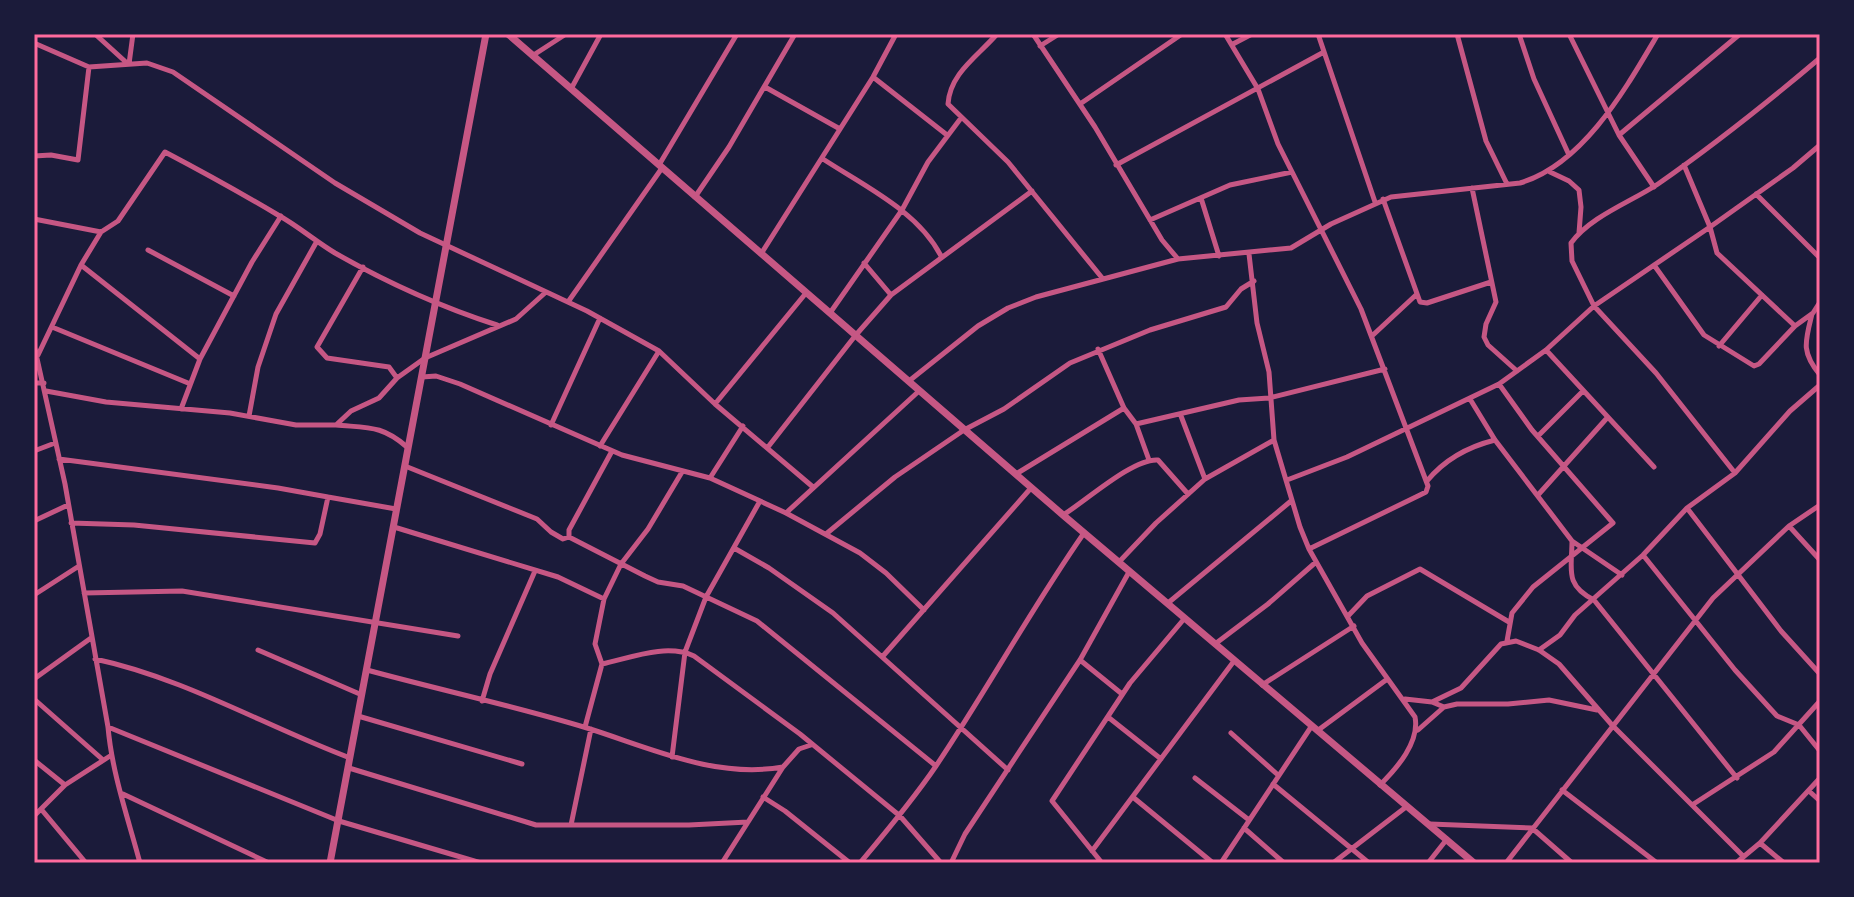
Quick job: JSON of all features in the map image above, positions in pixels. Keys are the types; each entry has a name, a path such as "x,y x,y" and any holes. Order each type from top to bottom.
{"street":[{"path":"95,34 129,65"},
{"path":"129,65 133,34"},
{"path":"330,863 486,34"},
{"path":"508,34 1118,563 1474,863"},
{"path":"532,56 566,34"},
{"path":"571,89 601,34"},
{"path":"568,302 660,166 737,34"},
{"path":"695,197 795,34"},
{"path":"761,254 823,159 896,34"},
{"path":"997,34 958,75 948,104 989,142 1103,279"},
{"path":"1033,34 1080,104 1150,220 1178,259"},
{"path":"1040,46 1059,34"},
{"path":"1080,104 1182,34"},
{"path":"1225,34 1258,89 1272,132 1373,335 1426,482 1426,492 1309,549"},
{"path":"1233,44 1252,34"},
{"path":"1318,34 1375,202"},
{"path":"1457,34 1486,141 1507,184"},
{"path":"1519,34 1534,79 1569,155"},
{"path":"1569,34 1619,135 1654,187"},
{"path":"908,381 995,314 1036,297 1178,259 1291,248 1383,199 1520,183 1549,172 1592,133 1658,34"},
{"path":"1619,135 1740,34"},
{"path":"34,43 89,67 156,64 173,72 335,183 420,233 568,302 659,351 715,404 813,487"},
{"path":"1116,165 1324,52"},
{"path":"1735,473 1656,373 1594,306 1572,261 1571,243 1579,234 1654,187 1762,108 1820,58"},
{"path":"34,156 51,155 78,160 89,67"},
{"path":"873,77 947,135"},
{"path":"765,87 840,129"},
{"path":"830,313 902,210 928,162 961,118"},
{"path":"1287,480 1347,457 1499,384 1546,350 1594,306 1793,168 1820,145"},
{"path":"37,356 81,265 101,232 118,221 165,152 403,288 436,301 447,309 497,325"},
{"path":"823,159 902,210 929,238 941,256"},
{"path":"1684,165 1710,227 1717,253 1795,326"},
{"path":"1150,220 1230,185 1292,172"},
{"path":"1549,172 1569,181 1579,190 1579,234"},
{"path":"1472,188 1496,302 1484,337 1488,345 1517,371"},
{"path":"768,447 891,295 1032,191"},
{"path":"1756,194 1820,258"},
{"path":"1201,198 1219,256"},
{"path":"1383,199 1423,303 1491,282"},
{"path":"181,409 200,359 281,216"},
{"path":"34,219 101,232"},
{"path":"249,416 258,367 276,314 317,241"},
{"path":"148,250 234,296"},
{"path":"1249,254 1257,323 1269,372 1274,440 1291,501 1316,562 1362,643 1415,717 1416,731"},
{"path":"864,263 891,295"},
{"path":"81,265 200,359"},
{"path":"1654,265 1704,335 1754,366 1813,313"},
{"path":"363,267 317,347 327,358 389,367 397,378"},
{"path":"826,534 895,477 964,430 1004,409 1070,363 1098,349 1226,307 1241,289 1254,281"},
{"path":"336,425 351,411 379,398 397,378 425,358 516,319 546,292"},
{"path":"715,404 806,293"},
{"path":"1373,335 1417,294"},
{"path":"1719,346 1762,295"},
{"path":"1820,302 1813,313 1805,352 1820,375"},
{"path":"551,425 600,318"},
{"path":"52,327 189,383"},
{"path":"34,345 68,505 108,727 110,756 140,863"},
{"path":"1098,349 1124,408 1136,424 1149,460"},
{"path":"1546,350 1654,467"},
{"path":"600,446 659,351"},
{"path":"1136,424 1181,416 1239,400 1269,398 1385,369"},
{"path":"422,377 436,376 460,384 612,451 710,478 786,513 860,553 924,610"},
{"path":"34,383 44,383"},
{"path":"1499,384 1538,436 1613,523 1533,587 1512,613 1507,641"},
{"path":"1539,650 1560,635 1575,615 1643,555 1687,508 1735,473 1790,411 1820,385"},
{"path":"46,391 106,402 249,416 296,425 383,430 407,447"},
{"path":"786,513 919,391"},
{"path":"1538,436 1582,391"},
{"path":"1470,399 1495,440 1572,541 1622,575"},
{"path":"1015,474 1124,408"},
{"path":"1181,416 1205,479"},
{"path":"1538,495 1607,418"},
{"path":"710,478 743,426"},
{"path":"1118,563 1205,479 1274,440"},
{"path":"1426,482 1437,469 1465,449 1495,440"},
{"path":"34,451 55,443"},
{"path":"569,537 569,530 612,451"},
{"path":"59,459 278,488 396,509"},
{"path":"1063,515 1149,460 1158,460 1188,494"},
{"path":"404,466 537,519 563,539 569,537 658,582 683,586 765,626 936,766"},
{"path":"571,825 602,664 595,644 604,599 621,564 648,529 682,472"},
{"path":"883,656 1031,488"},
{"path":"71,523 134,525 315,543 328,497"},
{"path":"672,757 685,652 706,597 760,501"},
{"path":"1167,604 1291,501"},
{"path":"34,521 68,505"},
{"path":"1506,863 1694,621 1738,572 1789,526 1820,505"},
{"path":"1687,508 1781,631 1820,674"},
{"path":"1789,526 1820,560"},
{"path":"393,527 558,577 604,599"},
{"path":"860,863 900,816 936,766 1084,533"},
{"path":"1572,541 1570,571 1576,588 1594,600 1737,778"},
{"path":"734,548 806,592 883,656 1008,770"},
{"path":"1643,555 1694,621 1777,716 1799,725 1820,751"},
{"path":"1214,645 1316,562"},
{"path":"34,595 79,566"},
{"path":"1348,616 1367,596 1420,569 1509,622"},
{"path":"482,701 490,674 535,571"},
{"path":"951,863 965,834 1080,660 1129,572"},
{"path":"84,593 182,591 458,636"},
{"path":"1497,614 1512,613"},
{"path":"1102,863 1052,801 1122,694 1184,619"},
{"path":"1262,685 1354,626"},
{"path":"34,679 91,638"},
{"path":"1432,702 1461,688 1507,641 1522,642 1539,650 1559,664 1612,725 1743,856"},
{"path":"258,650 362,695"},
{"path":"602,664 655,652 685,652 704,662 800,734 900,816 941,863"},
{"path":"95,659 179,684 303,740 351,758"},
{"path":"1080,660 1122,694"},
{"path":"1092,851 1234,661"},
{"path":"367,670 588,728 672,757 743,771 783,767"},
{"path":"1221,863 1278,775 1313,729 1386,680"},
{"path":"34,699 102,760"},
{"path":"1404,699 1432,702 1444,707"},
{"path":"1380,786 1402,760 1416,731 1444,707 1549,700 1598,710"},
{"path":"1692,805 1774,752 1820,701"},
{"path":"358,716 522,764"},
{"path":"1108,717 1161,759"},
{"path":"108,727 339,821 481,863"},
{"path":"1231,733 1278,775"},
{"path":"799,749 800,734"},
{"path":"722,863 783,767 799,749 812,744"},
{"path":"34,816 65,785 110,756"},
{"path":"34,760 65,785"},
{"path":"349,768 519,821 556,826 748,822"},
{"path":"1195,778 1249,820"},
{"path":"1736,863 1760,843 1820,778"},
{"path":"1273,784 1369,863"},
{"path":"1562,790 1657,863"},
{"path":"1809,791 1820,801"},
{"path":"123,794 269,863"},
{"path":"763,797 850,863"},
{"path":"1134,798 1213,863"},
{"path":"1333,863 1406,807"},
{"path":"41,809 86,863"},
{"path":"1429,824 1532,828 1572,863"},
{"path":"1244,828 1284,863"},
{"path":"1428,863 1447,839"},
{"path":"1760,843 1784,863"}]}
